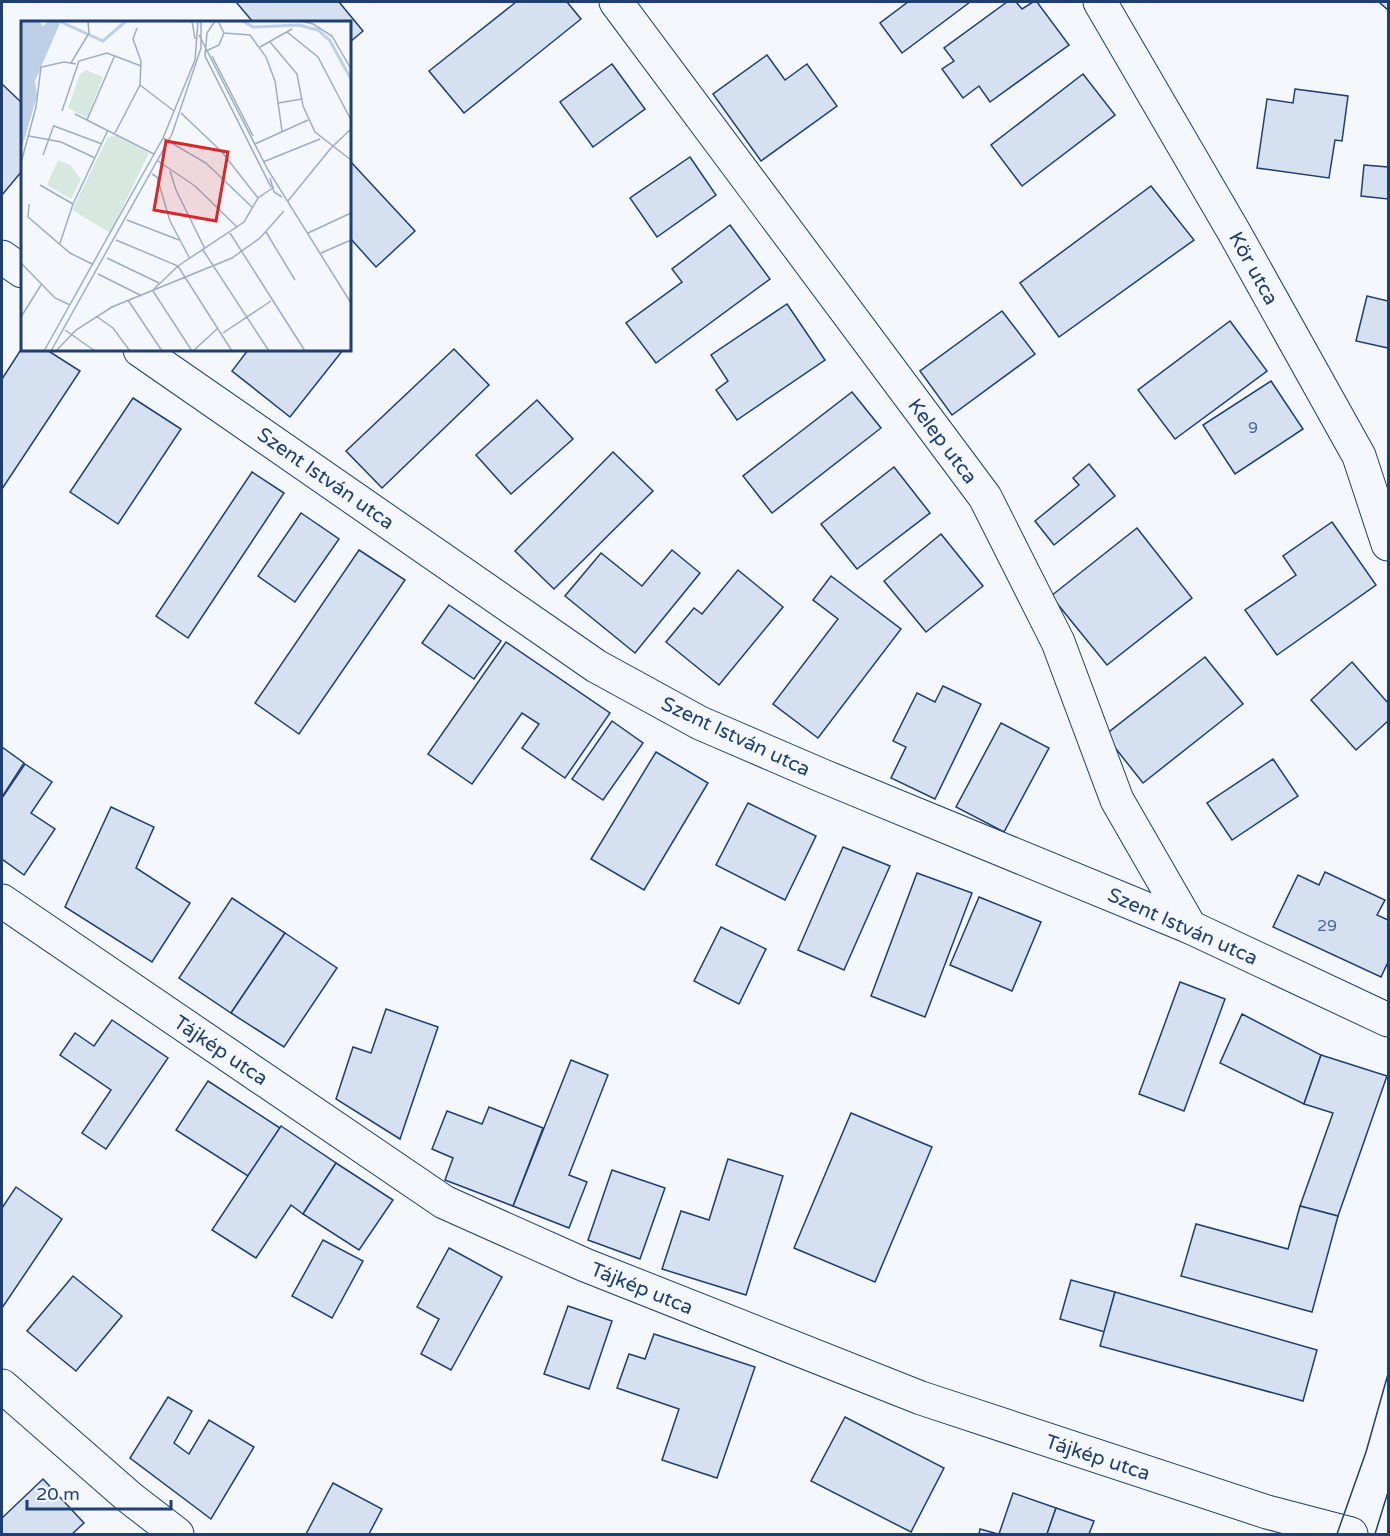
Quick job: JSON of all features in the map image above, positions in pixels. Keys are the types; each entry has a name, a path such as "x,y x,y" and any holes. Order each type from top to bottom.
{"street":[{"name":"Kelep utca","path":"616,2 985,497 1058,642 1117,800 1190,927"},
{"name":"Kör utca","path":"1100,2 1234,232 1359,456 1389,544"},
{"path":"2,257 21,270"},
{"name":"Szent István utca","path":"142,351 596,666 710,727 1190,927 1389,1020"},
{"name":"Tájkép utca","path":"2,901 444,1202 585,1265 921,1398 1267,1512 1351,1534"},
{"path":"2,1386 129,1497 177,1534"}],"building":[{"path":"236,2 339,2 363,31 351,41 351,21 252,21"},
{"path":"516,2 567,2 581,19 464,113 429,71"},
{"path":"908,2 970,2 902,53 880,23"},
{"path":"1007,2 1016,2 1022,9 1037,2 1069,45 990,102 979,86 963,98 942,69 954,61 944,48"},
{"path":"1379,2 1388,2 1388,10"},
{"path":"767,55 785,80 807,64 837,106 761,161 713,94"},
{"path":"612,64 645,109 593,147 560,102"},
{"path":"1083,74 1115,115 1022,186 991,145"},
{"path":"2,84 21,102 21,172 2,195"},
{"path":"1295,89 1348,96 1342,141 1335,140 1329,178 1257,168 1267,99 1293,103"},
{"path":"690,157 716,195 657,237 630,198"},
{"path":"351,162 415,231 376,267 351,239"},
{"path":"1364,165 1388,167 1388,199 1361,196"},
{"path":"1151,186 1194,240 1059,337 1020,283"},
{"path":"730,225 770,279 656,363 626,323 682,282 672,269"},
{"path":"1367,296 1388,301 1388,348 1356,341"},
{"path":"787,304 825,360 737,420 716,390 728,381 711,355"},
{"path":"1002,311 1035,354 952,415 920,371"},
{"path":"1230,321 1267,371 1175,439 1138,390"},
{"path":"454,349 489,385 382,488 346,451"},
{"path":"21,350 49,351 80,371 2,489 2,379"},
{"path":"247,351 342,351 290,417 232,371"},
{"path":"1271,381 1303,429 1235,474 1203,425"},
{"path":"852,392 881,428 772,513 743,476"},
{"path":"133,398 181,429 118,524 70,492"},
{"path":"537,400 573,439 511,494 476,455"},
{"path":"613,452 653,491 554,589 515,551"},
{"path":"1089,464 1115,496 1054,545 1035,521 1079,485 1073,478"},
{"path":"894,467 930,513 857,569 821,524"},
{"path":"252,472 284,493 188,638 156,616"},
{"path":"301,513 339,539 295,602 258,576"},
{"path":"1332,522 1376,585 1277,655 1245,610 1296,575 1283,556"},
{"path":"1137,528 1192,598 1107,665 1051,596"},
{"path":"941,534 983,586 926,632 884,581"},
{"path":"359,550 405,580 299,734 255,703"},
{"path":"672,550 700,573 635,653 565,596 601,553 642,586"},
{"path":"738,570 783,607 719,685 666,642 694,608 702,614"},
{"path":"831,576 901,629 818,738 773,704 838,619 813,600"},
{"path":"449,605 501,641 474,679 422,643"},
{"path":"506,642 610,713 565,778 522,748 539,724 522,713 472,784 428,754"},
{"path":"1205,657 1243,704 1143,783 1105,735"},
{"path":"1352,662 1388,703 1388,721 1356,750 1311,700"},
{"path":"943,686 981,704 935,799 891,778 906,747 893,741 917,693 935,702"},
{"path":"612,721 643,743 603,800 572,779"},
{"path":"1001,723 1049,748 1004,832 956,807"},
{"path":"2,747 24,763 2,797"},
{"path":"656,752 708,783 644,890 591,859"},
{"path":"1273,759 1298,796 1232,840 1207,803"},
{"path":"25,764 52,782 31,813 55,829 24,875 2,859 2,798"},
{"path":"748,803 816,836 785,900 716,865"},
{"path":"111,807 154,827 136,868 190,903 152,962 65,907"},
{"path":"843,847 890,866 844,970 798,950"},
{"path":"1325,872 1385,900 1377,915 1388,920 1388,962 1381,977 1273,927 1298,875 1319,885"},
{"path":"917,873 972,893 925,1017 871,996"},
{"path":"979,897 1041,922 1012,991 950,965"},
{"path":"232,898 285,933 231,1013 179,978"},
{"path":"721,927 766,949 739,1004 694,981"},
{"path":"285,933 337,968 284,1047 231,1013"},
{"path":"1180,982 1225,999 1184,1111 1139,1094"},
{"path":"386,1009 438,1027 400,1139 336,1099 353,1047 371,1053"},
{"path":"1242,1014 1321,1055 1304,1104 1220,1063"},
{"path":"112,1020 168,1058 106,1149 82,1133 111,1090 60,1055 75,1033 94,1046"},
{"path":"1321,1055 1387,1076 1338,1216 1300,1206 1333,1113 1304,1104"},
{"path":"571,1060 608,1075 569,1175 587,1182 569,1228 513,1206"},
{"path":"208,1081 280,1128 248,1176 176,1130"},
{"path":"489,1107 543,1128 513,1206 445,1180 453,1158 432,1149 447,1111 482,1124"},
{"path":"851,1113 932,1147 875,1282 794,1248"},
{"path":"281,1126 336,1163 303,1214 291,1205 256,1258 212,1230"},
{"path":"728,1159 783,1176 746,1295 662,1269 681,1211 709,1220"},
{"path":"336,1163 393,1200 359,1250 303,1214"},
{"path":"612,1170 665,1188 640,1259 588,1240"},
{"path":"16,1187 62,1219 2,1308 2,1208"},
{"path":"1300,1206 1338,1216 1312,1312 1181,1276 1196,1224 1288,1249"},
{"path":"323,1240 363,1261 332,1318 292,1296"},
{"path":"449,1248 502,1277 451,1370 421,1354 439,1319 417,1307"},
{"path":"73,1276 122,1316 76,1371 27,1331"},
{"path":"1071,1280 1115,1292 1105,1332 1060,1319"},
{"path":"1115,1292 1317,1350 1303,1401 1100,1346"},
{"path":"568,1306 612,1321 589,1389 544,1374"},
{"path":"654,1334 755,1367 717,1478 662,1460 679,1409 617,1388 629,1354 645,1359"},
{"path":"168,1397 192,1411 174,1443 189,1454 209,1420 254,1447 211,1519 130,1458"},
{"path":"845,1417 944,1468 911,1532 811,1481"},
{"path":"43,1479 84,1523 72,1534 2,1534 2,1518"},
{"path":"333,1483 382,1509 369,1534 306,1534"},
{"path":"1013,1493 1056,1508 1047,1534 999,1534"},
{"path":"1056,1508 1094,1521 1089,1534 1047,1534"},
{"path":"980,1529 998,1534 979,1534"}],"tram line":[{"path":"1337,1534 1366,1452 1388,1374"},
{"path":"1375,1534 1388,1492"}]}
